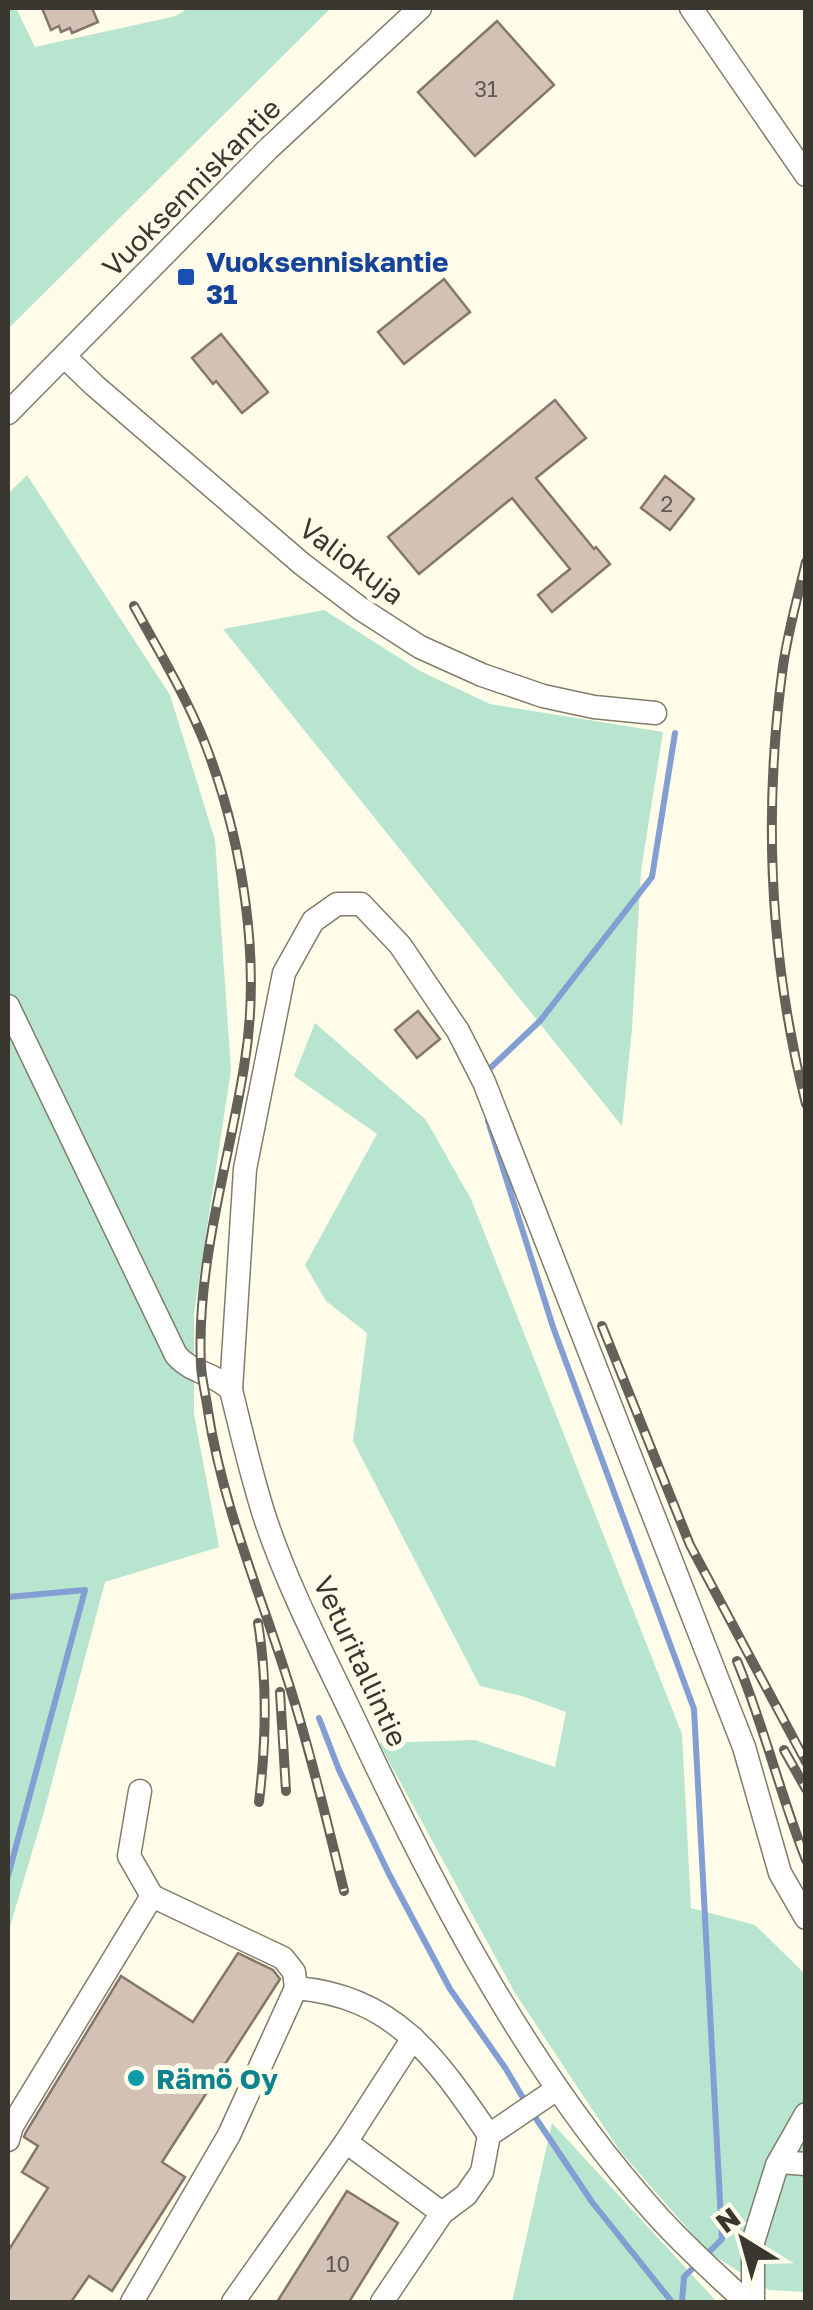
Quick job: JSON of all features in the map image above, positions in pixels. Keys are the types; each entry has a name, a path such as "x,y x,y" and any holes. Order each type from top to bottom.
{"street":[{"name":"Vuoksenniskantie","path":"8,413 268,149 420,8"},
{"path":"690,8 806,175"},
{"name":"Valiokuja","path":"65,357 302,564 420,647 543,696 594,707 656,713"},
{"name":"Veturitallintie","path":"746,2302 654,2213 557,2089 465,1937 407,1831 304,1613 266,1522 231,1390 245,1169 284,973 313,921 337,904 361,904 400,945 458,1031 484,1082 744,1746 780,1872 806,1918"},
{"path":"8,1006 176,1356 184,1365 221,1379 231,1390"},
{"path":"132,2302 229,2135 296,1988 294,1972 283,1958 152,1896 129,1856 140,1791"},
{"path":"8,2140 12,2126 152,1896"},
{"path":"296,1988 321,1990 362,2002 414,2038 454,2084 489,2135 482,2172 466,2195 442,2213 382,2302"},
{"path":"233,2302 414,2038"},
{"path":"489,2135 557,2089"},
{"path":"754,2302 752,2242 778,2162 806,2114"},
{"path":"346,2142 442,2213"},
{"path":"778,2162 806,2164"}],"green space":[{"path":"8,8 16,8 35,47 176,16 188,8 331,8 9,328"},
{"path":"27,475 170,695 215,840 231,1070 194,1313 194,1414 219,1547 105,1582 8,1933 8,494"},
{"path":"324,610 420,671 490,704 663,732 641,871 622,1126 223,629"},
{"path":"315,1023 426,1120 471,1199 682,1734 691,1908 755,1925 805,1974 805,2292 769,2290 708,2252 620,2151 515,1993 379,1743 475,1740 555,1767 566,1712 480,1686 353,1441 367,1333 326,1301 305,1265 377,1134 294,1076"},
{"path":"552,2123 717,2302 512,2302"}],"building":[{"path":"42,8 92,8 98,22 72,33 70,28 61,32 59,26 51,30"},
{"path":"497,21 554,85 475,156 418,92"},
{"path":"444,279 470,312 404,364 378,332"},
{"path":"221,334 268,392 242,413 192,358"},
{"path":"555,400 586,438 536,478 610,564 552,612 538,595 570,569 512,498 419,574 388,537"},
{"path":"665,476 694,499 670,530 641,508"},
{"path":"418,1011 440,1039 417,1058 395,1030"},
{"name":"Rämö Oy","path":"238,1953 273,1970 280,1979 162,2162 185,2177 112,2291 89,2276 71,2302 8,2302 8,2251 48,2188 22,2172 38,2146 24,2137 121,1976 193,2022"},
{"path":"347,2191 398,2223 349,2302 277,2302"}],"waterway":[{"path":"486,1072 540,1021 652,877 675,733"},
{"path":"488,1121 553,1327 694,1709 722,2239 706,2255"},
{"path":"8,1597 85,1590 8,1876"},
{"path":"319,1718 339,1770 389,1874 450,1989 526,2103"},
{"path":"533,2114 592,2202 672,2302"},
{"path":"682,2302 684,2277 697,2264"}],"railway":[{"path":"806,562 783,666 772,831 784,996 806,1104"},
{"path":"134,606 204,741 239,860 250,944 249,1027 208,1254 201,1329 202,1372 223,1483 299,1718 344,1891"},
{"path":"602,1326 690,1545 806,1762"},
{"path":"258,1623 265,1712 259,1802"},
{"path":"737,1661 806,1860"},
{"path":"280,1692 286,1791"},
{"path":"784,1750 806,1789"}],"place":[{"name":"Vuoksenniskantie 31","path":"186,277"},
{"name":"Rämö Oy","path":"136,2078"}]}
